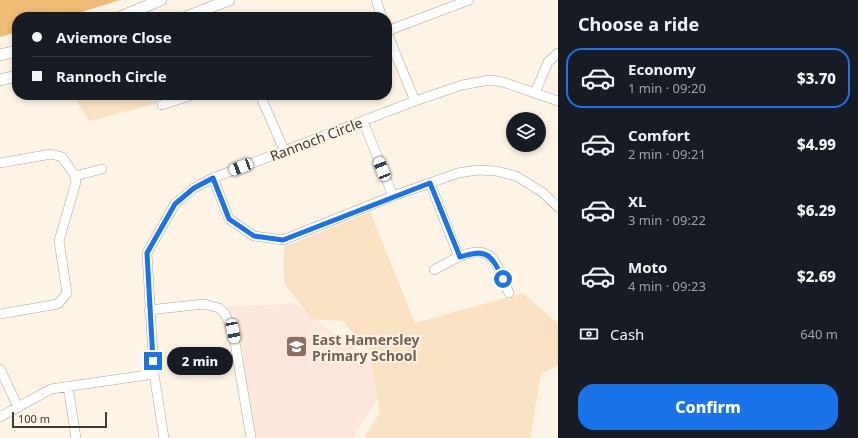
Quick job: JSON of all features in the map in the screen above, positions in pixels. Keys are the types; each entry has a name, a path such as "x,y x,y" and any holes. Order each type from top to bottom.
{"main road":[{"path":"132,12 161,0"},
{"path":"199,12 229,0"},
{"path":"0,55 12,52"},
{"path":"0,80 12,77"}],"street":[{"path":"376,0 380,12"},
{"path":"392,30 469,0"},
{"path":"392,44 415,100"},
{"path":"535,93 548,62 558,53"},
{"name":"Rannoch Circle","path":"164,438 154,374 149,310 147,253 175,204 194,188 213,178 415,100 462,85 490,80 503,82 558,101"},
{"path":"162,105 177,100"},
{"path":"262,100 284,150"},
{"path":"363,121 393,196"},
{"path":"0,163 52,154 62,157 75,176 76,182 59,241 67,293 58,304 0,314"},
{"path":"75,176 102,169"},
{"path":"213,178 229,219 254,236 283,240 393,196 468,171 496,170 524,180 542,192 558,207"},
{"path":"430,183 460,257"},
{"path":"434,270 460,257 476,252 484,253 492,258 509,293"},
{"path":"149,310 204,304 218,308 225,314 233,331 251,438"},
{"path":"0,369 18,407"},
{"path":"0,416 52,389 154,374"},
{"path":"68,386 76,438"}],"shaded area":[{"path":"0,0 120,0 82,12 12,12 12,33 0,37"},
{"path":"76,100 159,100 155,104 89,121"},
{"path":"370,212 415,323 523,293 558,324 558,365 541,374 530,438 364,438 380,412 370,352 343,321 311,319 284,283 284,247"},
{"name":"East Hamersley Primary School","path":"295,304 392,377 353,438 255,438 237,317 226,306"}],"place":[{"name":"East Hamersley Primary School","path":"297,347"}],"route":[{"path":"153,361 147,253 175,204 194,188 213,178 229,219 254,236 283,240 393,196 430,183 460,257 476,252 484,253 492,258 503,279"}]}
